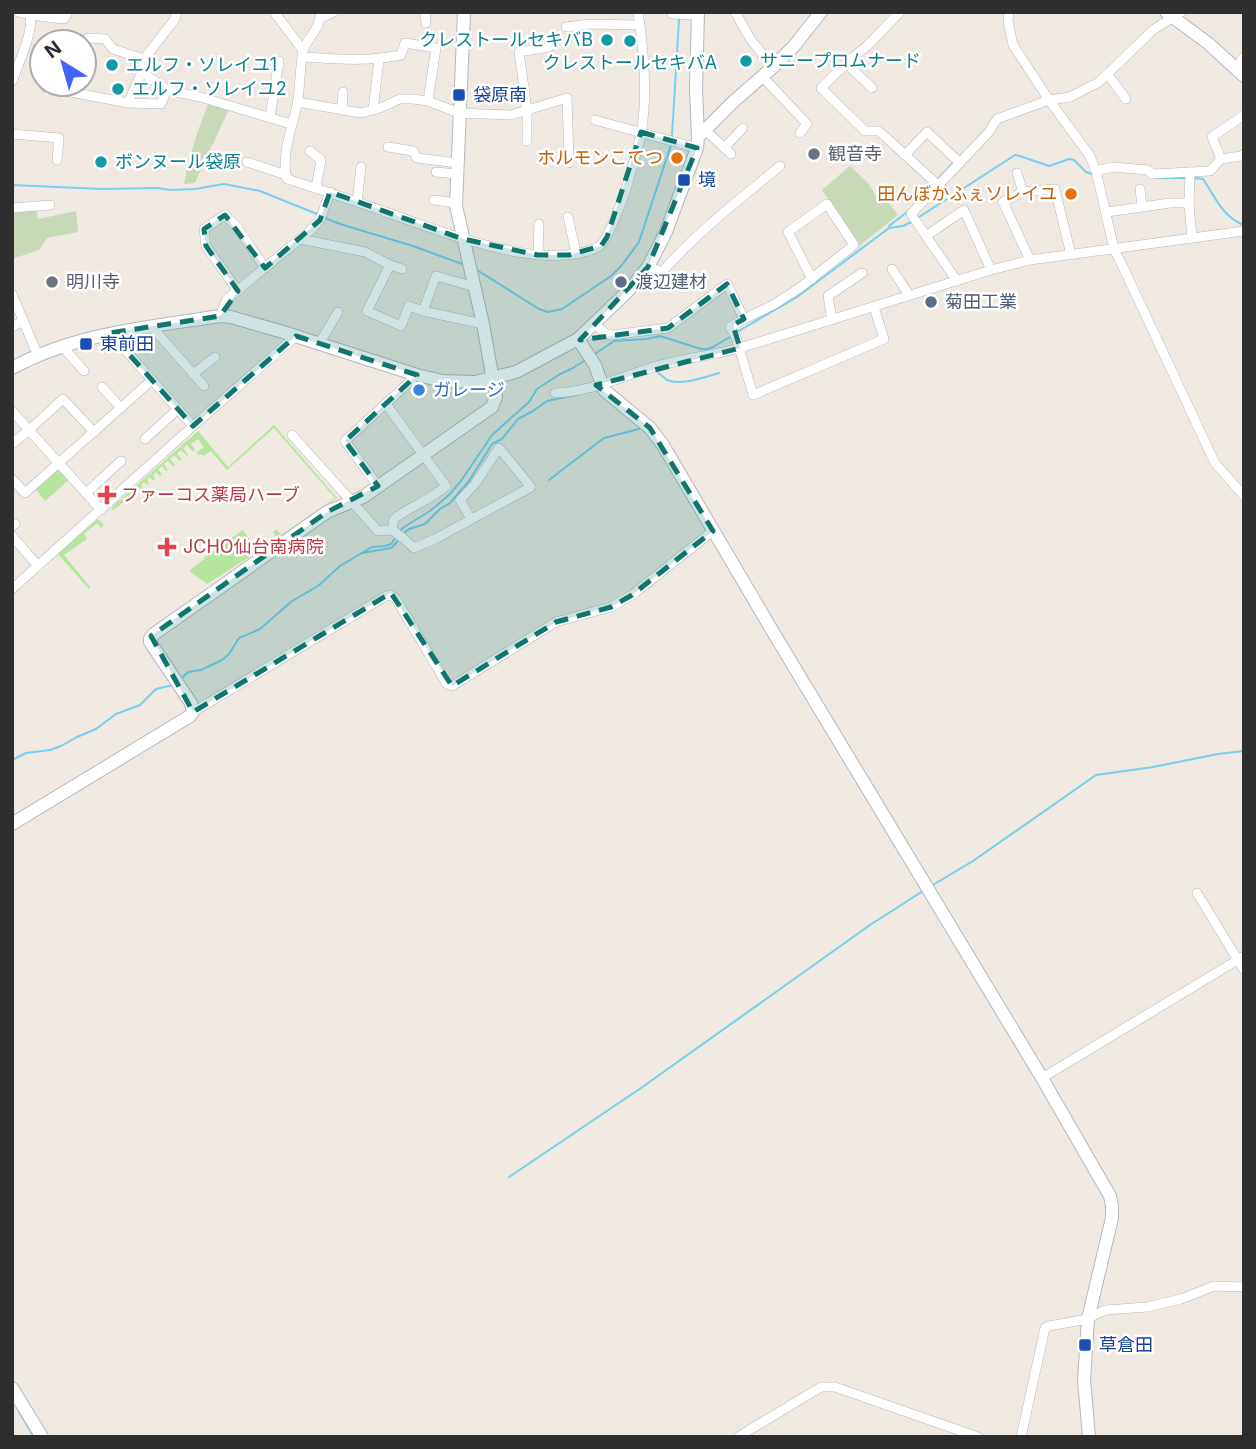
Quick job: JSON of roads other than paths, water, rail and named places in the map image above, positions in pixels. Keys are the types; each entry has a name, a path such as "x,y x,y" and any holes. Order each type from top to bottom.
{"street":[{"path":"18,12 64,19 68,12"},
{"path":"128,103 142,72 144,58 177,12"},
{"path":"274,12 303,54 360,61 401,55 405,43 436,48 428,101"},
{"path":"334,12 321,15 303,54 284,170 287,179 463,239 538,255 569,255 600,246 607,237 627,187 641,132 645,79 638,12"},
{"path":"425,12 426,23"},
{"path":"193,712 191,703 150,642 151,636 327,512 363,497 492,407 495,402 483,324 456,203 464,12"},
{"path":"734,12 768,72 807,124 800,133"},
{"path":"12,368 62,347 110,333 220,316 231,317 443,381 475,382 516,372 578,339 628,291 648,267 666,232 700,138 733,102 794,46 821,12"},
{"path":"900,12 821,88 865,131 879,131 936,183"},
{"path":"1009,12 1013,45 1090,156 1097,172 1114,249 1215,463 1244,496"},
{"path":"672,13 694,14 700,138"},
{"path":"957,281 911,214 936,183 989,132 997,119 1049,100 1070,97 1100,82 1173,14 1241,67"},
{"path":"12,80 28,37 32,22 30,15"},
{"path":"566,27 590,24 640,25"},
{"path":"98,39 106,39 113,49 144,58"},
{"path":"527,141 527,110 519,52 549,47"},
{"path":"373,110 379,60"},
{"path":"270,117 279,61"},
{"path":"846,63 873,88"},
{"path":"142,72 167,90 291,124"},
{"path":"1108,75 1126,99"},
{"path":"98,97 128,103 160,104 167,90"},
{"path":"342,110 343,92"},
{"path":"297,102 361,113 400,99 413,99 428,101 459,113 511,114 567,98 569,163"},
{"path":"1221,159 1212,137 1244,115"},
{"path":"595,120 677,143 700,138 727,151 743,128"},
{"path":"905,155 927,132 958,160"},
{"path":"12,134 59,138 57,160"},
{"path":"388,147 413,152 417,158 457,168"},
{"path":"310,151 321,160 316,188"},
{"path":"1097,172 1113,167 1147,170 1152,174 1190,176 1210,171 1221,159 1244,154"},
{"path":"247,162 286,175"},
{"path":"648,267 662,272 708,226 780,166"},
{"path":"357,202 361,167"},
{"path":"436,172 457,168"},
{"path":"1017,173 1023,192"},
{"path":"1190,176 1192,238"},
{"path":"1030,260 1003,202 1023,192 1055,189 1071,255"},
{"path":"1140,189 1142,206"},
{"path":"220,316 228,299 300,239 322,215 330,192"},
{"path":"434,200 456,203"},
{"path":"1107,212 1142,206 1189,203"},
{"path":"812,279 788,232 827,204 854,244 812,279 802,287 730,327 740,348 752,395 884,339 874,307"},
{"path":"12,208 50,205"},
{"path":"926,236 964,210 991,270"},
{"path":"238,291 206,246 204,229 225,215 237,227 265,268"},
{"path":"568,217 576,253"},
{"path":"538,255 539,224"},
{"path":"555,393 573,392 659,366 740,348 1030,260 1244,232"},
{"path":"300,239 365,252 402,269"},
{"path":"390,265 367,311 401,326 409,306 483,324"},
{"path":"892,269 909,295"},
{"path":"832,320 828,296 862,273"},
{"path":"422,311 436,276 475,288"},
{"path":"596,324 606,334 612,335 668,328 727,284 744,319"},
{"path":"12,294 38,356"},
{"path":"319,344 338,312"},
{"path":"12,327 23,321"},
{"path":"152,327 204,386"},
{"path":"110,333 192,426"},
{"path":"12,589 296,336"},
{"path":"578,339 592,360 604,390 650,428 663,445 1106,1188 1112,1206 1112,1218 1088,1319 1084,1380 1089,1437"},
{"path":"62,347 84,371"},
{"path":"193,374 215,357"},
{"path":"378,486 345,441 417,375"},
{"path":"12,479 25,493 152,380"},
{"path":"102,387 121,408"},
{"path":"12,444 63,400 94,432"},
{"path":"386,404 446,486 436,495 394,519 393,531"},
{"path":"145,439 178,410"},
{"path":"12,411 101,510"},
{"path":"292,435 378,531 393,531 414,548 471,519 531,487 499,448 475,484 460,500 471,519"},
{"path":"86,493 121,461"},
{"path":"12,824 386,596 391,595 396,599 447,684 452,686 556,622 611,607 632,595 713,531"},
{"path":"12,536 38,566"},
{"path":"1197,892 1241,958 1244,970"},
{"path":"1042,1078 1241,958"},
{"path":"1021,1437 1044,1331 1049,1326 1088,1319 1107,1310 1147,1307 1181,1299 1214,1286 1244,1287"},
{"path":"738,1437 821,1387 827,1386 978,1437"},
{"path":"12,1388 16,1406 42,1437"}],"waterway":[{"path":"672,136 679,19"},
{"path":"477,270 539,309 548,312 562,309 611,276 639,242 671,145"},
{"path":"919,217 1015,155 1049,166 1069,159 1074,160 1086,172 1092,174"},
{"path":"937,180 955,161"},
{"path":"1153,178 1186,178"},
{"path":"1195,178 1203,179 1225,212 1244,225"},
{"path":"12,185 170,190 224,184 260,191 317,214"},
{"path":"915,203 933,184"},
{"path":"889,226 907,212"},
{"path":"325,218 462,264"},
{"path":"737,332 797,297 889,228 911,222"},
{"path":"595,354 614,341 660,336 707,349 730,337"},
{"path":"399,532 449,495 492,435 529,402 537,389 584,361"},
{"path":"658,373 672,382 719,373"},
{"path":"404,533 425,524 450,503 469,481 492,444 502,439 518,419 547,401 581,394"},
{"path":"549,480 604,438 639,429"},
{"path":"182,678 188,672 201,670 222,660 239,638 260,629 292,601 318,586 340,566 372,547 391,544 396,537"},
{"path":"362,553 391,548 398,541"},
{"path":"12,760 26,753 61,746 96,729 116,714 140,705 156,689 173,685"},
{"path":"931,886 973,861 1096,775 1244,751"},
{"path":"509,1177 641,1088 870,925 923,891"},
{"path":"18,1410 34,1437"}],"place":[{"name":"クレストールセキバB","path":"607,40"},
{"name":"クレストールセキバA","path":"630,41"},
{"name":"サニープロムナード","path":"746,61"},
{"name":"エルフ・ソレイユ1","path":"112,65"},
{"name":"エルフ・ソレイユ2","path":"118,89"},
{"name":"袋原南","path":"459,95"},
{"name":"観音寺","path":"814,154"},
{"name":"ホルモンこてつ","path":"677,158"},
{"name":"ボンヌール袋原","path":"101,162"},
{"name":"境","path":"684,180"},
{"name":"田んぼかふぇソレイユ","path":"1071,194"},
{"name":"明川寺","path":"52,282"},
{"name":"渡辺建材","path":"621,282"},
{"name":"菊田工業","path":"931,302"},
{"name":"東前田","path":"86,344"},
{"name":"ガレージ","path":"419,390"},
{"name":"ファーコス薬局ハーブ","path":"107,495"},
{"name":"JCHO仙台南病院","path":"167,547"},
{"name":"草倉田","path":"1085,1345"}]}
